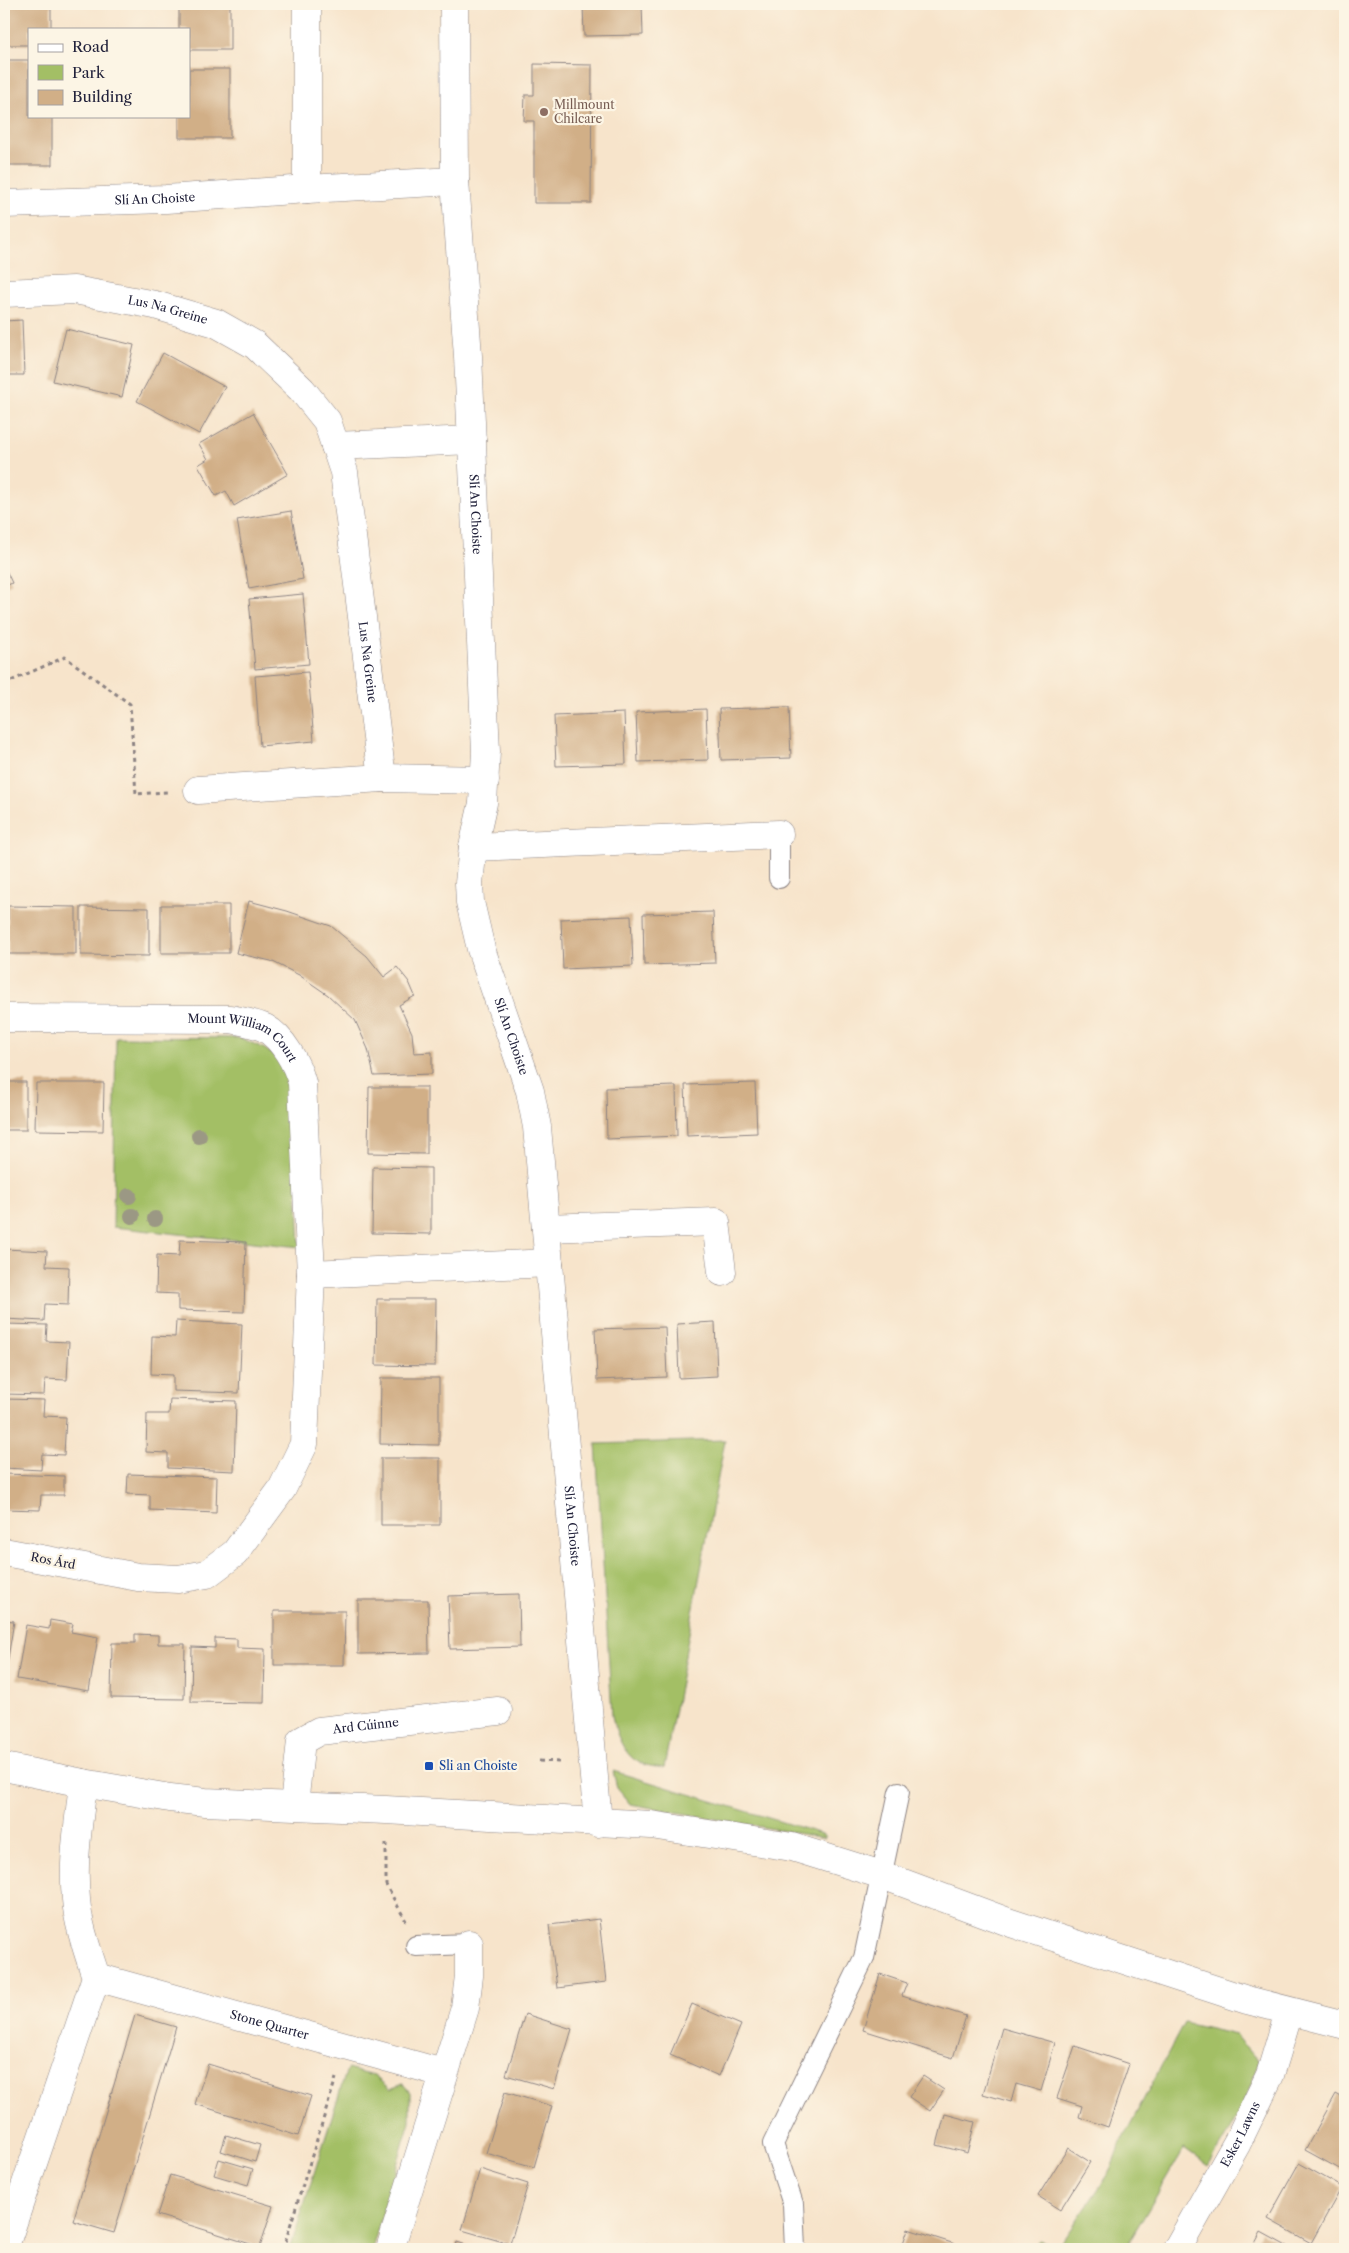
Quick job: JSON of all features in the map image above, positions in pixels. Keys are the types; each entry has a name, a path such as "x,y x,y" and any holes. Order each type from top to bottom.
{"street":[{"path":"307,4 307,188"},
{"name":"Slí An Choiste","path":"454,4 455,181 472,440 485,713 485,780 483,803 473,847 469,883 470,902 490,976 530,1091 537,1127 598,1823"},
{"name":"Slí An Choiste","path":"4,204 166,199 307,188 455,181"},
{"name":"Lus Na Greine","path":"4,293 74,290 155,305 216,323 255,345 302,390 327,421 344,472 382,778"},
{"path":"336,446 472,440"},
{"path":"198,790 382,778 485,780"},
{"path":"473,847 779,834"},
{"name":"Mount William Court","path":"4,1018 230,1019 265,1028 288,1053 300,1073 302,1083 311,1274 307,1428 304,1444 282,1489 235,1553 207,1574 178,1579 160,1579 103,1570"},
{"path":"546,1228 716,1222 722,1272"},
{"path":"311,1274 548,1263"},
{"name":"Ros Árd","path":"4,1552 103,1570"},
{"name":"Ard Cúinne","path":"294,1806 301,1741 319,1731 498,1711"},
{"path":"4,1766 83,1783 179,1799 652,1825 792,1847 882,1875 1011,1923 1289,2012 1345,2025"},
{"path":"12,2247 96,1977 84,1938 76,1900 74,1863 83,1783"},
{"path":"390,2249 443,2073 465,2008 469,1976 469,1944"},
{"name":"Stone Quarter","path":"96,1977 443,2073"},
{"name":"Esker Lawns","path":"1177,2249 1225,2166 1266,2084 1289,2012"}],"lane":[{"path":"779,834 779,878"},
{"path":"795,2249 793,2204 773,2144 864,1958 899,1792"},
{"path":"416,1946 469,1944"}],"path":[{"path":"4,684 65,657 130,704 136,794 198,790"},
{"path":"386,1854 386,1885 404,1914 416,1946"},
{"path":"283,2249 346,2046"}],"green space":[{"path":"116,1037 241,1038 265,1049 277,1058 286,1072 293,1095 300,1247 113,1227"},
{"path":"725,1440 664,1768 649,1766 640,1763 629,1755 618,1736 612,1716 596,1444"},
{"path":"613,1771 825,1835 825,1838 630,1804 617,1788"},
{"path":"1184,2023 1236,2035 1258,2061 1244,2102 1208,2166 1184,2149 1125,2249 1031,2249 1039,2240 1058,2247 1108,2175 1121,2142"},
{"path":"347,2069 374,2076 390,2089 403,2084 410,2092 410,2121 372,2249 290,2249"}],"building":[{"path":"4,4 51,4 51,28 28,28 28,45 4,45"},
{"path":"179,4 230,4 230,50 190,50 190,28 179,28"},
{"path":"583,4 642,4 643,35 584,36"},
{"path":"4,60 28,60 28,118 52,118 52,165 4,165"},
{"path":"534,64 592,65 591,203 534,203 534,121 524,121 525,95 534,95"},
{"path":"190,69 230,69 230,138 179,138 179,118 190,118"},
{"path":"22,320 24,375 4,375 4,321"},
{"path":"66,329 134,345 122,397 53,381"},
{"path":"163,353 225,387 199,434 137,401"},
{"path":"253,413 288,474 234,506 226,491 216,496 198,465 208,459 199,444"},
{"path":"291,511 303,579 249,589 237,520"},
{"path":"4,566 12,583 4,587"},
{"path":"303,594 309,664 255,669 249,599"},
{"path":"308,672 314,741 260,746 255,676"},
{"path":"789,707 791,758 721,760 719,709"},
{"path":"706,709 708,760 638,762 636,712"},
{"path":"624,713 626,764 556,766 554,716"},
{"path":"249,901 287,911 331,926 367,956 384,977 397,967 409,982 415,996 399,1005 412,1033 414,1053 432,1052 432,1074 374,1076 368,1049 355,1020 328,995 299,975 271,961 236,953"},
{"path":"161,905 229,905 229,953 161,953"},
{"path":"8,906 76,907 76,954 8,954"},
{"path":"81,907 149,908 149,956 81,955"},
{"path":"713,912 715,963 644,965 643,914"},
{"path":"631,916 633,966 563,969 561,919"},
{"path":"4,1082 26,1082 26,1130 4,1130"},
{"path":"36,1083 104,1083 103,1131 35,1130"},
{"path":"755,1083 757,1133 687,1136 685,1085"},
{"path":"676,1086 677,1136 607,1139 606,1088"},
{"path":"369,1087 427,1087 427,1154 368,1153"},
{"path":"373,1167 431,1168 431,1234 372,1233"},
{"path":"180,1240 246,1242 244,1312 178,1310 178,1294 156,1293 157,1255 179,1256"},
{"path":"4,1249 47,1251 46,1266 69,1267 68,1305 45,1304 44,1321 4,1319"},
{"path":"377,1299 436,1299 435,1366 376,1365"},
{"path":"176,1321 242,1324 239,1393 173,1391 173,1375 151,1374 152,1336 175,1337"},
{"path":"715,1322 717,1376 679,1378 677,1324"},
{"path":"4,1324 47,1325 46,1341 69,1342 67,1380 45,1379 44,1395 4,1394"},
{"path":"665,1327 667,1377 597,1380 595,1329"},
{"path":"381,1378 439,1378 439,1445 380,1444"},
{"path":"4,1399 44,1400 43,1416 66,1417 64,1455 42,1454 41,1470 4,1468"},
{"path":"170,1399 236,1401 234,1471 168,1468 168,1453 146,1452 147,1414 169,1414"},
{"path":"381,1458 440,1458 440,1525 381,1525"},
{"path":"4,1474 64,1476 64,1495 41,1495 40,1510 4,1509"},
{"path":"128,1474 217,1477 216,1513 150,1510 150,1495 127,1494"},
{"path":"519,1594 520,1647 450,1649 448,1596"},
{"path":"358,1600 428,1600 429,1653 358,1654"},
{"path":"274,1611 345,1611 344,1665 274,1665"},
{"path":"4,1620 14,1621 5,1677 4,1677"},
{"path":"50,1620 73,1624 71,1632 98,1637 89,1691 17,1679 26,1625 49,1629"},
{"path":"135,1634 158,1635 158,1644 185,1644 184,1699 111,1698 112,1643 135,1643"},
{"path":"215,1638 237,1639 237,1648 265,1649 264,1703 191,1702 192,1647 215,1648"},
{"path":"599,1919 606,1982 557,1988 549,1925"},
{"path":"880,1974 907,1983 902,1996 966,2016 953,2058 863,2030"},
{"path":"692,2004 741,2025 719,2076 670,2055"},
{"path":"525,2014 572,2029 554,2089 506,2075"},
{"path":"135,2015 176,2027 114,2233 73,2221"},
{"path":"1002,2028 1055,2043 1041,2091 1016,2084 1011,2102 983,2094"},
{"path":"1075,2046 1129,2064 1108,2127 1079,2117 1082,2106 1057,2098"},
{"path":"208,2064 311,2096 298,2136 195,2104"},
{"path":"923,2076 944,2090 930,2111 909,2097"},
{"path":"505,2092 552,2106 534,2167 486,2153"},
{"path":"1336,2094 1345,2099 1345,2172 1305,2150"},
{"path":"945,2114 975,2122 967,2153 937,2145"},
{"path":"226,2135 260,2145 255,2162 221,2151"},
{"path":"1068,2148 1090,2162 1060,2210 1038,2196"},
{"path":"219,2159 253,2169 248,2185 214,2175"},
{"path":"1299,2163 1342,2187 1311,2243 1268,2219"},
{"path":"480,2169 528,2184 510,2244 462,2230"},
{"path":"170,2175 273,2206 260,2247 157,2215"},
{"path":"908,2229 955,2244 954,2249 901,2249"},
{"path":"1261,2232 1292,2249 1252,2249"},
{"path":"457,2242 479,2249 455,2249"},
{"path":"645,2244 659,2249 643,2249"}],"place":[{"name":"Millmount Chilcare","path":"544,112"},
{"name":"Sli an Choiste","path":"429,1766"}]}
